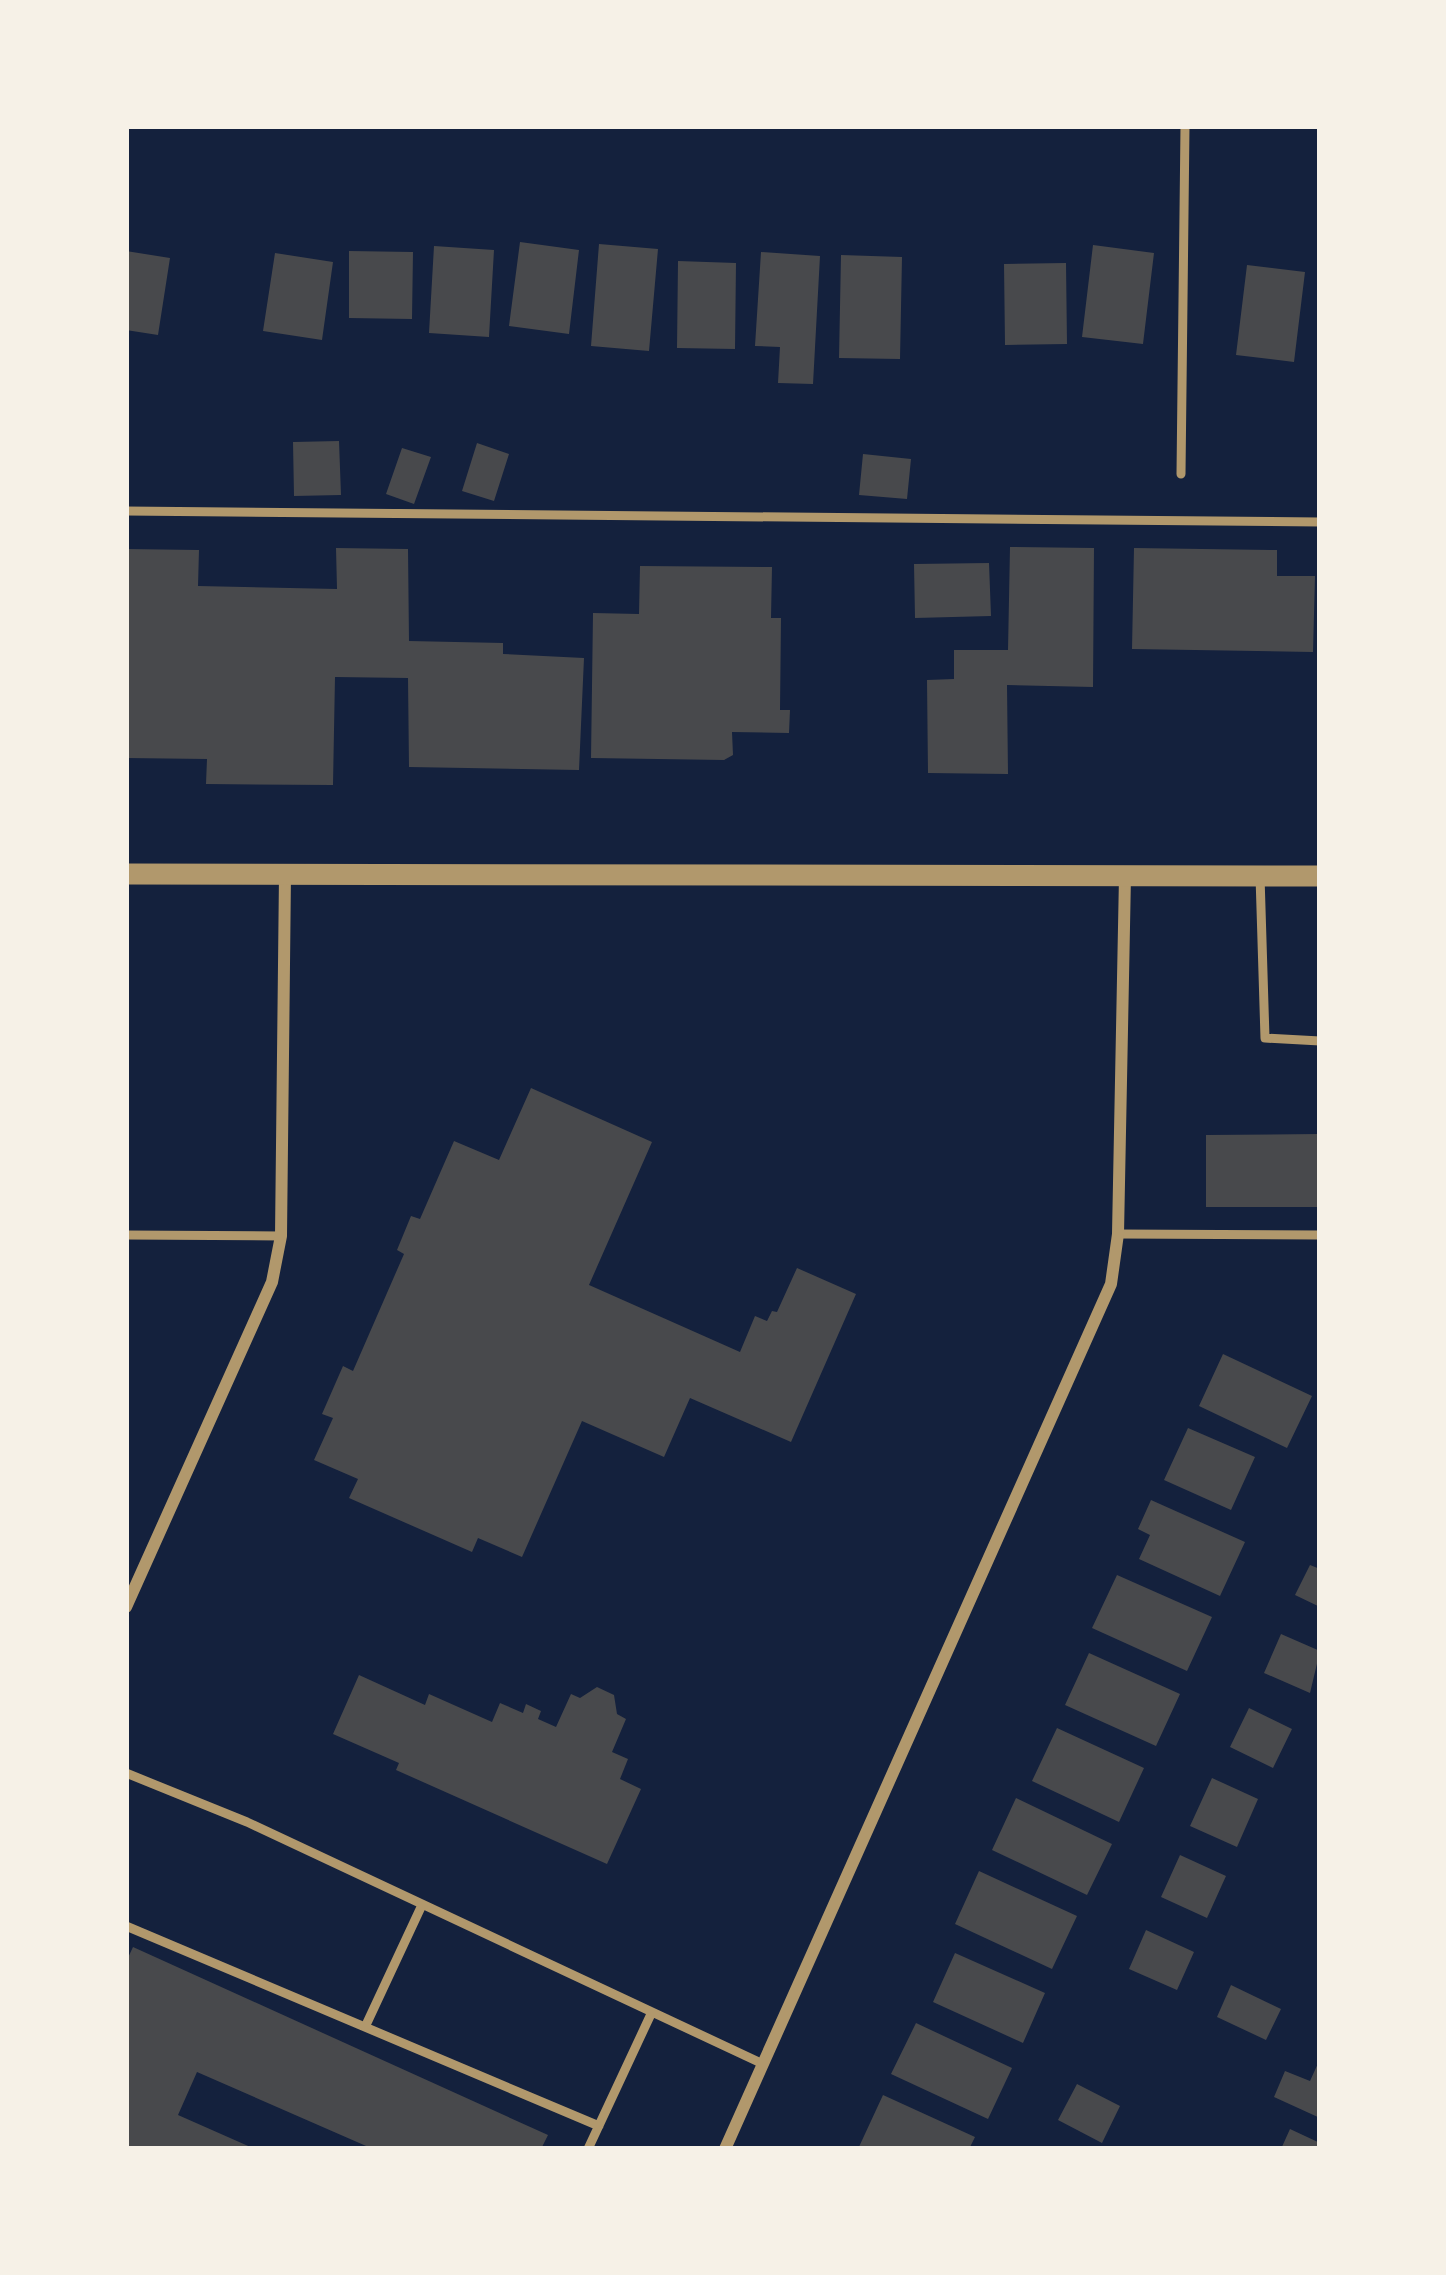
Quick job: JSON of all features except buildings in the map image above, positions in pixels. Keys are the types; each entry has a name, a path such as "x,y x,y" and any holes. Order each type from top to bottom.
{"street":[{"path":"126,874 1320,876"},
{"path":"126,1607 272,1282 281,1236 284,874"},
{"path":"725,2149 1111,1284 1118,1234 1125,876"}],"lane":[{"path":"1181,474 1185,126"},
{"path":"126,512 1320,522"},
{"path":"1260,876 1265,1038 1320,1041"},
{"path":"1118,1234 1320,1234"},
{"path":"126,1235 281,1236"},
{"path":"126,1773 248,1822 763,2064"},
{"path":"366,2025 422,1905"},
{"path":"126,1926 599,2126"},
{"path":"588,2149 651,2014"}]}
